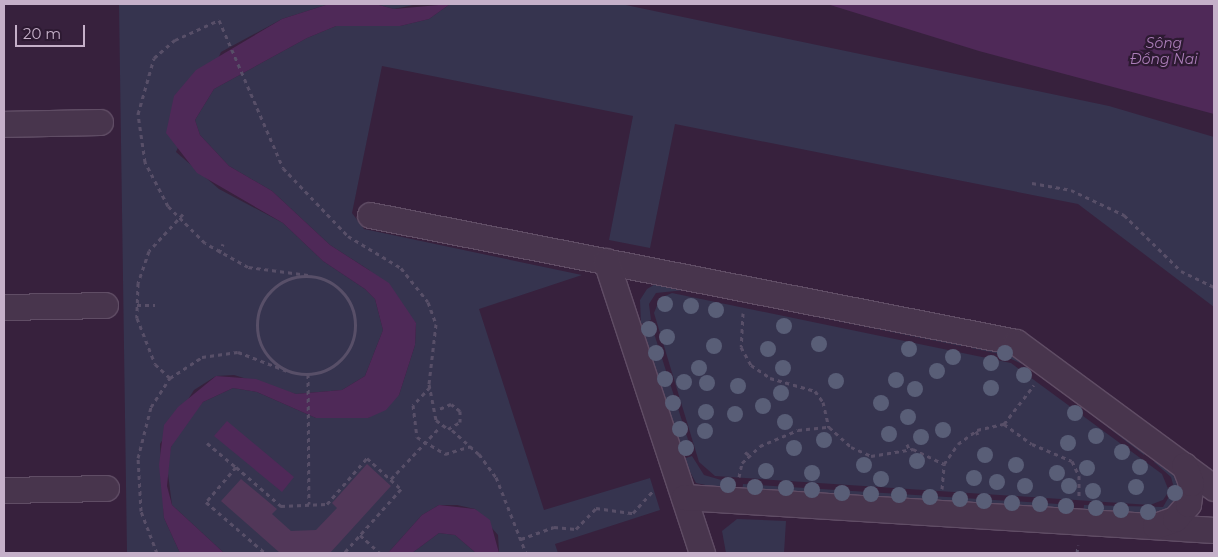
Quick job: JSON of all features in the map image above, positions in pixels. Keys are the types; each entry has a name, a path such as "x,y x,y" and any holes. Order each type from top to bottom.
{"street":[{"path":"4,124 100,122"},
{"path":"370,215 1016,342 1214,488"},
{"path":"606,260 702,553"},
{"path":"4,307 105,305"},
{"path":"1155,526 1175,519 1188,504 1191,484 1184,465"},
{"path":"4,490 106,488"},
{"path":"684,497 1214,530"}],"path":[{"path":"157,553 142,511 138,458 151,407 170,378 202,357 221,352 247,353 287,371 308,374 340,360 356,327 351,306 340,290 326,279 308,275 266,272 219,253 178,218 151,178 140,145 141,97 162,49 219,20 276,154 297,184 348,236 400,268 428,302 436,324 430,387 440,426"},
{"path":"1032,183 1071,190 1124,215 1181,271 1214,287"},
{"path":"170,378 146,346 136,305 138,283 149,251 183,214"},
{"path":"219,253 223,244"},
{"path":"266,272 268,265"},
{"path":"287,371 263,348 258,311 276,285 308,275"},
{"path":"136,305 154,305"},
{"path":"744,305 739,342 743,354 759,372 806,386 823,399 829,427 865,455 909,449 944,464"},
{"path":"308,374 309,504"},
{"path":"1004,424 1038,380"},
{"path":"430,387 415,399 412,411 412,425 424,444 445,454 471,446"},
{"path":"437,410 451,404 460,411 460,422 452,430"},
{"path":"942,495 944,464 958,444 981,426 1004,424 1025,442 1073,460 1080,476 1079,502"},
{"path":"391,479 440,426"},
{"path":"440,426 452,430 471,446 496,477 526,553"},
{"path":"738,482 749,455 798,430 829,427"},
{"path":"976,430 978,435"},
{"path":"207,443 281,506 327,504 367,458 401,489 344,553"},
{"path":"907,444 909,449"},
{"path":"744,452 749,455"},
{"path":"236,467 206,502 265,553"},
{"path":"521,538 554,527 576,529 596,508 634,513 654,490"},
{"path":"360,535 380,553"}],"shaded area":[{"path":"119,4 329,4 282,19 221,52 176,152 219,189 283,223 323,261 365,289 375,299 383,330 365,376 342,390 296,394 234,375 216,376 194,390 160,444 164,518 180,553 127,553"},
{"path":"375,4 418,4 394,9"},
{"path":"450,4 621,4 1109,106 1214,137 1214,307 1078,204 675,124 650,248 609,240 633,116 382,66 352,213 364,229 582,275 479,309 544,510 650,478 660,510 555,544 558,553 499,553 498,535 475,509 457,505 439,505 422,515 388,553 224,553 172,505 167,466 171,447 187,420 203,402 233,388 257,392 316,418 368,418 399,395 415,345 416,323 369,270 330,245 272,191 229,166 200,135 195,120 214,89 307,38 336,26 400,26 429,19"},
{"path":"687,282 685,290 656,293 649,304 651,320 641,324 640,300 647,289 657,283"},
{"path":"695,284 962,339 961,346 693,292"},
{"path":"672,293 1011,363 1162,474 1169,491 1163,500 1150,505 715,476 699,462 654,313 660,298"},
{"path":"652,327 691,449 681,452 643,330"},
{"path":"973,341 1003,347 1149,449 1144,455 1029,367 1000,354 971,348"},
{"path":"692,456 704,475 735,484 734,491 696,483 683,459"},
{"path":"1159,456 1180,480 1176,503 1161,516 1083,513 1084,505 1163,507 1174,488 1171,477 1154,462"},
{"path":"743,484 1074,505 1074,512 742,491"},
{"path":"737,519 786,521 784,553 726,553 722,531"},
{"path":"439,533 455,535 476,553 412,553"}],"water":[{"path":"329,4 375,4 394,9 450,4 429,19 400,26 336,26 307,38 214,89 195,120 200,135 229,166 272,191 330,245 389,283 416,323 415,345 399,395 386,410 368,418 316,418 257,392 233,388 203,402 171,447 167,486 172,505 224,553 180,553 164,518 159,465 164,425 178,407 216,376 256,379 296,394 342,390 365,376 383,330 375,299 365,289 323,261 283,223 197,173 166,133 174,96 196,70 282,19"},
{"name":"Sông Đồng Nai","path":"827,4 1214,4 1214,114 979,51"},
{"path":"227,421 294,477 282,492 214,436"},
{"path":"439,505 475,509 490,520 499,553 476,553 455,535 439,533 412,553 388,553 422,515"}],"building":[{"path":"367,464 391,486 330,553 280,553 221,501 241,479 277,509 272,514 291,531 316,530 337,508 332,503"}]}
